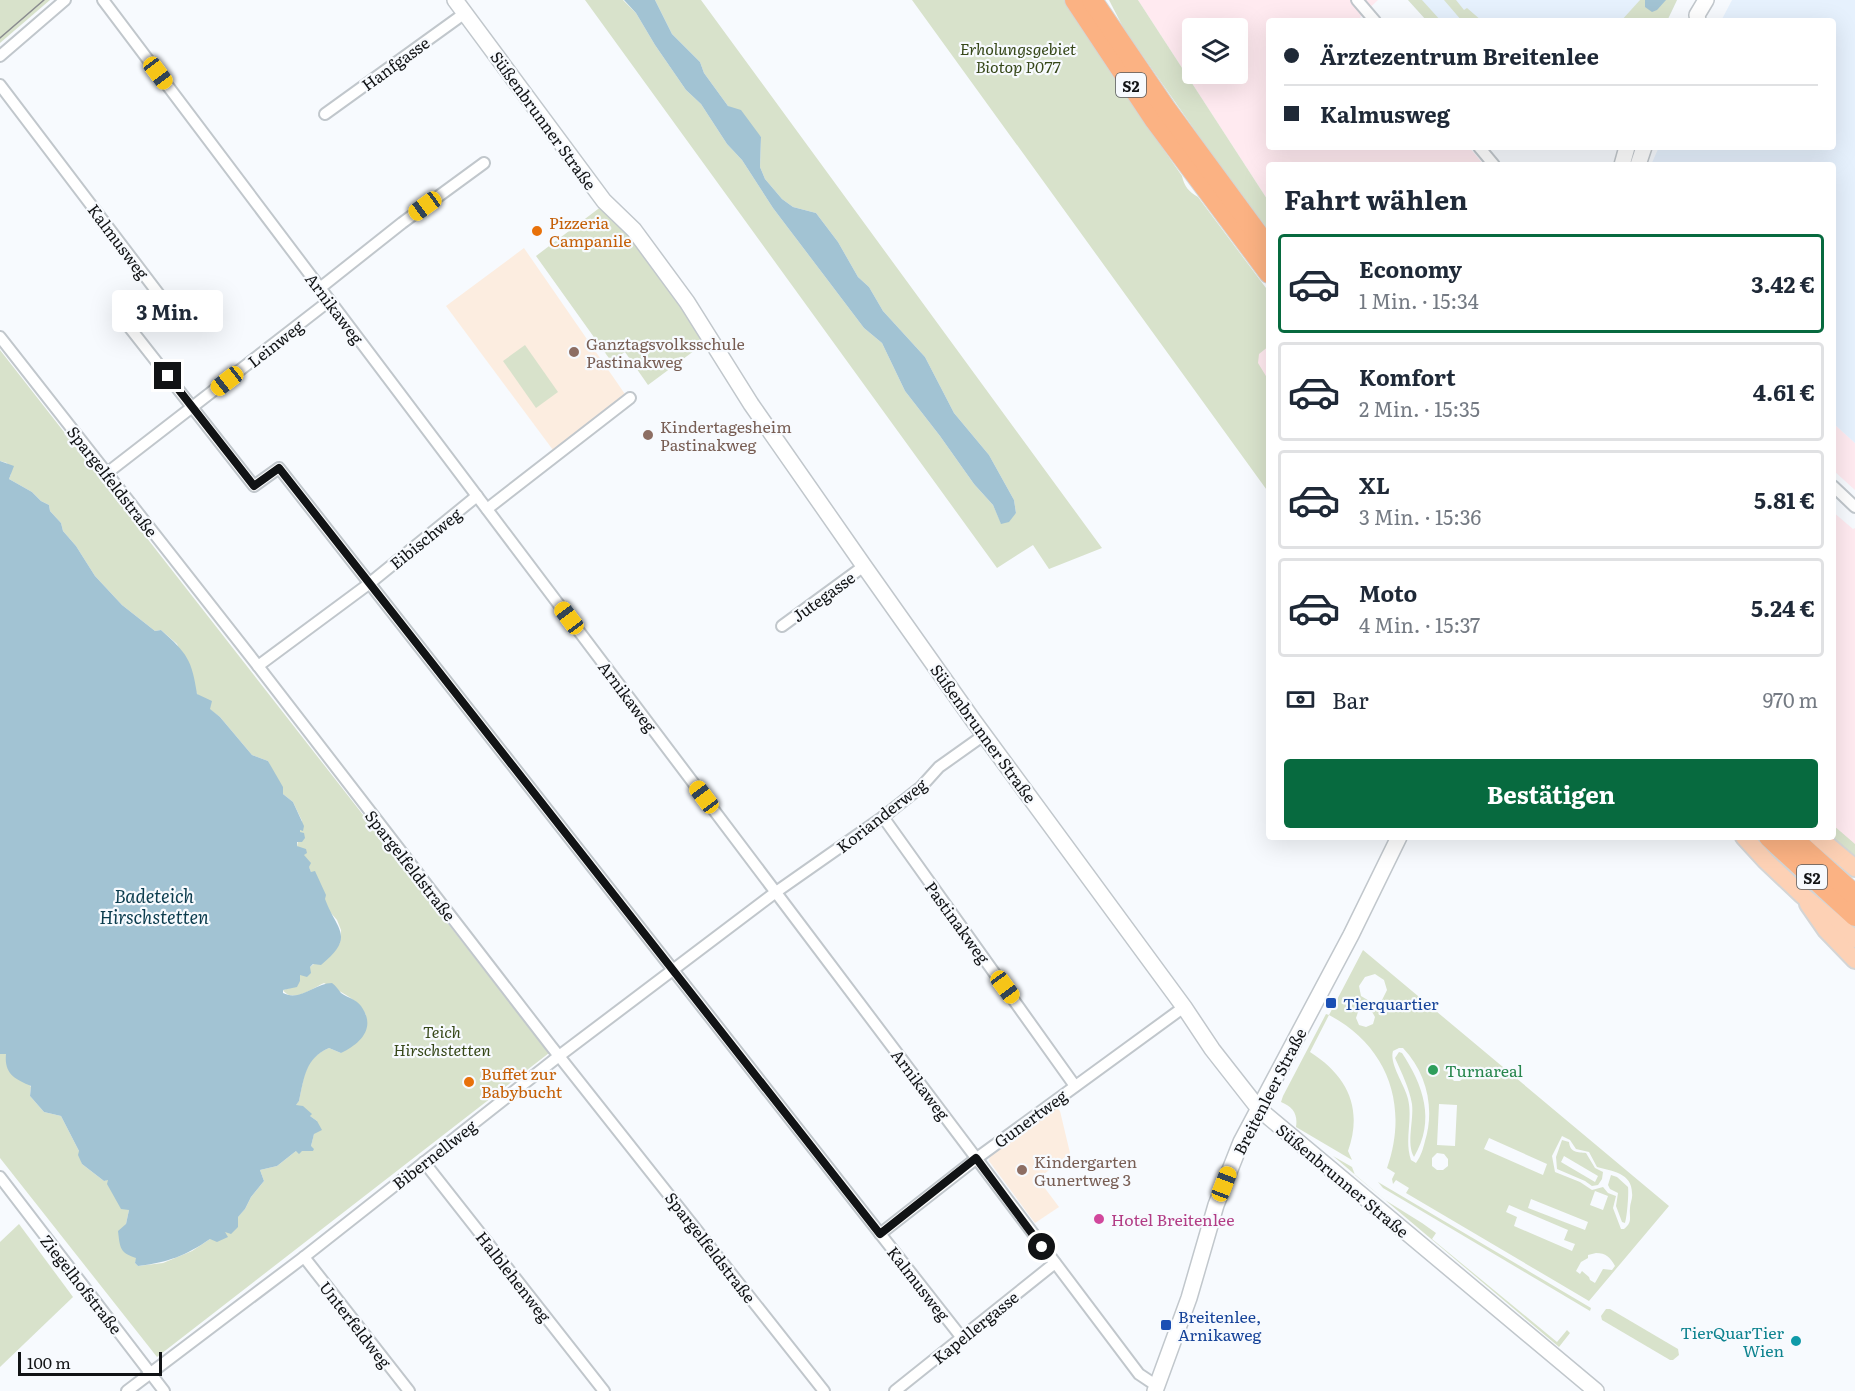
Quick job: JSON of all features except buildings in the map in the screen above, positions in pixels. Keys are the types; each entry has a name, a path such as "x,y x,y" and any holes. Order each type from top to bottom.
{"highway":[{"name":"S2","path":"1075,0 1154,119 1263,253"},
{"name":"S2","path":"1092,0 1263,253"},
{"path":"1105,0 1124,35 1123,47"},
{"path":"1263,253 1257,270 1266,283"},
{"name":"S2","path":"1772,840 1855,916"},
{"name":"S2","path":"1794,840 1855,895"}],"main road":[{"path":"1747,840 1801,894 1855,939"},
{"path":"1822,840 1855,868"},
{"path":"1801,894 1826,930 1855,960"}],"street":[{"path":"0,56 65,0"},
{"name":"Arnikaweg","path":"103,0 1139,1374 1156,1389"},
{"name":"Süßenbrunner Straße","path":"455,0 604,201 634,230 681,293 751,405 864,566 984,735 1259,1109 1596,1391"},
{"path":"1357,0 1372,18"},
{"path":"1694,18 1706,0"},
{"name":"Hanfgasse","path":"325,114 465,13"},
{"name":"Kalmusweg","path":"0,85 164,301 130,328 254,486 279,468 962,1338"},
{"path":"1482,150 1492,162"},
{"path":"320,288 402,223 484,163"},
{"name":"Leinweg","path":"106,473 329,301"},
{"name":"Spargelfeldstraße","path":"0,337 559,1056 824,1391"},
{"name":"Eibischweg","path":"487,509 630,398"},
{"path":"1836,489 1855,507"},
{"name":"Eibischweg","path":"258,666 370,582 477,496"},
{"name":"Jutegasse","path":"782,626 864,566"},
{"name":"Korianderweg","path":"776,892 883,817 921,788 939,767 984,735"},
{"name":"Pastinakweg","path":"883,817 1075,1086"},
{"name":"Breitenleer Straße","path":"1156,1389 1189,1298 1216,1206 1241,1142 1346,944 1398,840"},
{"name":"Bibernellweg","path":"127,1391 304,1257 559,1056 776,892"},
{"name":"Gunertweg","path":"880,1234 976,1158 1184,1007"},
{"name":"Halblehenweg","path":"424,1161 604,1391"},
{"name":"Ziegelhofstraße","path":"0,1178 164,1391"},
{"name":"Unterfeldweg","path":"304,1257 409,1391"},
{"name":"Kapellergasse","path":"895,1391 1055,1263"}],"shaded area":[{"path":"1138,0 1378,0 1361,18 1266,18 1266,150 1472,150 1482,162 1266,162 1266,197 1192,84 1248,84 1248,18 1182,18 1182,68"},
{"path":"1408,0 1677,0 1668,18 1424,18"},
{"path":"1732,0 1855,0 1855,443 1836,426 1836,162 1652,162 1658,150 1836,150 1836,18 1723,18"},
{"path":"524,248 627,397 553,450 446,306"},
{"path":"1266,340 1266,383 1252,354"},
{"path":"1836,426 1855,443 1855,490 1836,473"},
{"path":"1836,515 1853,529 1855,528 1855,853 1836,838"},
{"name":"Kindergarten Gunertweg 3","path":"1056,1107 1060,1111 1070,1153 1038,1179 1059,1207 1035,1223 989,1161 990,1156"}],"green space":[{"path":"0,0 50,0 0,43"},
{"path":"585,0 623,0 636,13 686,90 701,104 727,144 742,160 773,208 864,328 882,343 905,391 974,484 993,505 1001,523 1016,513 1014,500 989,455 954,413 925,357 883,311 869,287 858,277 838,242 816,213 793,207 782,199 765,179 760,167 761,137 728,106 704,73 700,62 672,34 655,0 701,0 1102,548 1049,569 1033,545 997,568"},
{"name":"Erholungsgebiet Biotop P077","path":"912,0 1064,0 1114,78 1182,176 1187,188 1198,197 1266,288 1266,348 1259,354 1258,363 1266,376 1266,489"},
{"path":"1109,0 1138,0 1182,68 1182,84 1192,84 1266,197 1266,227 1124,29"},
{"path":"1408,0 1422,0 1438,18 1424,18"},
{"path":"1444,0 1456,0 1464,10 1467,8 1479,18 1459,18"},
{"path":"1640,0 1677,0 1668,18 1624,18"},
{"path":"602,206 614,216 706,342 648,385 625,352 611,361 536,256"},
{"path":"525,345 558,392 536,408 503,361"},
{"name":"Teich Hirschstetten","path":"0,350 549,1053 157,1357 0,1158 0,1054 6,1053 31,1087 30,1096 44,1112 61,1116 79,1151 82,1164 104,1181 109,1179 129,1210 126,1224 137,1258 135,1263 138,1266 163,1263 192,1251 224,1232 245,1209 264,1181 260,1170 277,1166 296,1151 311,1146 317,1121 295,1106 299,1101 306,1070 314,1057 329,1048 341,1053 366,1015 353,1000 324,983 292,996 283,990 297,986 300,975 340,943 341,930 337,920 330,912 303,855 306,853 297,846 302,821 293,802 283,794 268,761 252,755 197,694 177,644 161,630 155,631 122,605 95,576 76,546 63,531 61,523 50,511 49,505 9,479 11,474 7,463 0,461"},
{"path":"1836,828 1855,844 1855,858 1833,840 1836,840"},
{"path":"1363,950 1669,1206 1589,1301 1406,1193 1409,1188 1396,1180 1393,1184 1392,1179 1395,1173 1387,1168 1396,1122 1394,1101 1379,1061 1366,1043 1329,1015","holes":["1375,974 1384,980 1387,990 1382,1000 1371,1002 1361,996 1359,986 1365,977","1364,1008 1371,1010 1375,1017 1373,1024 1366,1027 1359,1025 1356,1018 1358,1012","1403,1048 1418,1069 1427,1092 1428,1129 1423,1150 1416,1163 1411,1160 1409,1152 1408,1099 1392,1056 1393,1051","1454,1066 1460,1066 1464,1071 1464,1077 1460,1081 1454,1081 1450,1076 1450,1070","1439,1104 1457,1105 1455,1146 1437,1145","1562,1136 1570,1140 1576,1149 1589,1152 1597,1167 1620,1174 1629,1181 1632,1195 1630,1222 1627,1226 1621,1229 1613,1208 1616,1196 1608,1193 1603,1187 1592,1190 1580,1182 1555,1172 1552,1156","1489,1138 1547,1164 1543,1175 1484,1149","1437,1153 1444,1154 1448,1159 1448,1166 1443,1170 1437,1170 1432,1166 1432,1158","1595,1191 1608,1196 1603,1210 1590,1205","1531,1199 1588,1222 1585,1230 1528,1208","1509,1205 1568,1230 1564,1240 1575,1244 1572,1251 1514,1226 1517,1217 1506,1212","1599,1253 1607,1256 1615,1266 1612,1270 1603,1269 1595,1283 1582,1271 1580,1274 1576,1271 1581,1262 1588,1258 1588,1255"]},
{"path":"1326,1014 1329,1015 1310,1052 1334,1072 1349,1095 1354,1121 1348,1151 1352,1160 1296,1127 1294,1112 1281,1102"},
{"path":"1399,1052 1402,1053 1416,1078 1424,1103 1424,1130 1414,1157 1410,1139 1412,1104 1395,1058"},
{"path":"1562,1140 1569,1142 1573,1150 1586,1153 1595,1168 1603,1172 1602,1179 1598,1185 1592,1186 1557,1169 1556,1157","holes":["1564,1156 1598,1176 1595,1182 1561,1162"]},
{"path":"1333,1156 1352,1167 1355,1174"},
{"path":"1611,1175 1617,1177 1628,1187 1625,1223 1622,1222 1616,1206 1618,1193 1610,1189 1608,1185"},
{"path":"1378,1182 1591,1308 1590,1311 1383,1188"},
{"path":"1385,1200 1436,1233 1432,1239 1557,1342 1567,1330 1570,1333 1559,1347"},
{"path":"19,1224 73,1297 0,1367 0,1242"},
{"path":"1606,1309 1610,1309 1678,1349 1679,1355 1670,1360 1602,1320 1601,1316"}],"water":[{"path":"624,0 655,0 672,34 700,62 704,73 728,106 741,110 761,137 760,167 765,179 782,199 793,207 816,213 838,242 858,277 869,287 883,311 925,357 954,413 989,455 1014,500 1016,513 1009,522 1001,524 993,505 974,484 905,391 882,343 864,328 773,208 742,160 727,144 701,104 686,90 636,13"},
{"path":"1645,0 1666,0 1652,12 1645,7"},
{"name":"Badeteich Hirschstetten","path":"0,461 14,466 9,479 49,505 50,511 61,523 63,531 76,546 95,576 122,605 155,631 161,630 177,645 190,665 197,694 212,701 210,709 220,717 252,755 268,761 283,787 283,794 293,802 304,826 303,831 300,830 300,832 304,833 305,838 302,842 297,842 297,846 306,849 307,853 304,855 311,863 309,867 311,872 315,871 341,933 341,940 332,955 321,965 313,964 310,967 311,973 307,977 300,975 297,987 283,990 283,993 301,994 332,983 341,993 359,1004 366,1014 367,1028 360,1040 341,1053 329,1048 321,1052 310,1063 304,1077 296,1105 303,1106 312,1114 310,1116 317,1121 322,1130 314,1134 311,1146 313,1151 302,1151 299,1154 296,1151 277,1166 260,1170 264,1181 238,1217 238,1227 231,1234 225,1232 228,1237 217,1242 210,1239 193,1250 168,1260 138,1266 135,1263 136,1258 124,1252 119,1242 118,1231 126,1224 129,1210 121,1209 107,1184 108,1180 104,1181 82,1164 78,1155 79,1151 61,1116 44,1112 30,1096 31,1086 12,1075 7,1066 6,1054 0,1054"}],"tram line":[{"path":"0,38 44,0"}],"place":[{"name":"Pizzeria Campanile","path":"537,231"},
{"name":"Ganztagsvolksschule Pastinakweg","path":"574,352"},
{"name":"Kindertagesheim Pastinakweg","path":"648,435"},
{"name":"Tierquartier","path":"1331,1003"},
{"name":"Turnareal","path":"1433,1070"},
{"name":"Buffet zur Babybucht","path":"469,1082"},
{"name":"Kindergarten Gunertweg 3","path":"1022,1170"},
{"name":"Hotel Breitenlee","path":"1099,1219"},
{"name":"Breitenlee, Arnikaweg","path":"1166,1325"},
{"name":"TierQuarTier Wien","path":"1796,1341"}],"route":[{"path":"168,376 254,486 279,468 880,1234 976,1158 1042,1247"}]}
